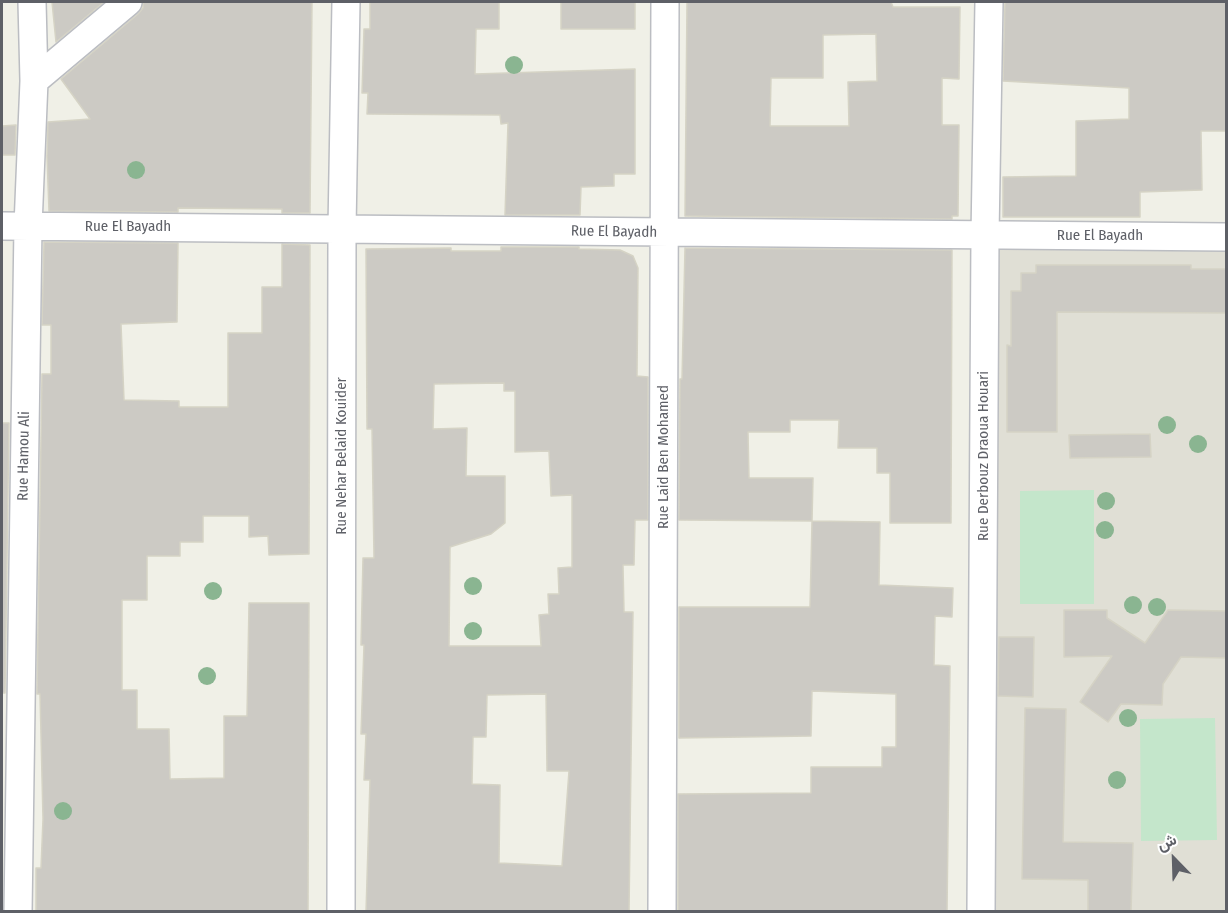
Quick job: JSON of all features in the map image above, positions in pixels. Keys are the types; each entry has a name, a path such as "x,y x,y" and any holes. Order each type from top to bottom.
{"street":[{"name":"Rue Hamou Ali","path":"18,912 15,226 34,81 32,2"},
{"path":"34,81 128,2"},
{"name":"Rue Nehar Belaid Kouider","path":"341,912 342,228 346,2"},
{"name":"Rue Laid Ben Mohamed","path":"662,912 665,2"},
{"name":"Rue Derbouz Draoua Houari","path":"981,912 985,235 989,2"},
{"name":"Rue El Bayadh","path":"15,226 1227,237"}],"shaded area":[{"path":"985,235 1226,237 1226,911 981,912"}],"green space":[{"path":"1094,490 1094,604 1020,604 1020,491"},
{"path":"1215,718 1217,840 1141,841 1140,719"}],"building":[{"path":"52,2 104,2 56,42"},
{"path":"143,2 312,2 310,213 282,213 282,209 178,208 178,212 49,211 48,122 90,119 61,79 138,14 143,8"},
{"path":"370,2 499,2 499,29 476,29 475,74 635,69 635,174 614,174 614,186 581,187 580,215 505,215 508,123 501,124 500,115 367,114 368,93 362,93 364,29 370,29"},
{"path":"561,2 635,2 635,29 561,29"},
{"path":"687,2 891,2 893,7 960,7 959,79 942,78 942,125 959,125 958,216 952,216 952,219 685,216","holes":["876,34 877,81 848,82 849,126 770,126 771,78 823,78 823,35"]},
{"path":"1005,2 1227,2 1227,131 1201,131 1202,190 1140,192 1140,217 1003,217 1003,177 1076,176 1076,121 1129,119 1129,88 1003,81"},
{"path":"16,125 15,155 2,155 2,126"},
{"path":"44,242 178,243 177,322 121,324 124,400 179,401 179,407 228,407 228,333 262,333 262,287 282,287 282,244 310,245 309,554 269,555 268,536 249,537 249,516 203,516 203,542 180,542 180,556 147,556 147,600 122,600 122,690 137,690 137,729 169,729 170,779 224,778 224,716 247,716 249,603 309,603 308,912 36,912 36,868 41,868 43,819 40,694 37,694 42,374 51,374 51,325 42,325"},
{"path":"501,247 579,247 579,249 620,250 633,256 638,268 637,376 648,377 648,520 635,520 634,565 623,565 624,612 633,612 629,912 366,912 370,780 364,780 366,734 361,734 364,645 361,645 363,558 374,558 372,429 367,429 366,249 451,248 451,251 501,251","holes":["504,383 504,391 515,391 515,452 549,451 551,496 572,495 572,567 558,568 559,594 548,594 549,614 539,615 541,646 449,646 450,547 491,534 505,523 505,476 466,476 467,428 433,429 434,384","546,694 547,771 569,771 562,866 499,863 500,785 472,784 473,737 486,737 487,695"]},
{"path":"685,248 952,250 951,523 890,523 890,473 877,473 877,448 838,448 839,420 790,420 790,432 748,432 749,478 813,478 812,521 679,520 680,379 682,379"},
{"path":"1036,265 1191,265 1191,269 1227,269 1227,313 1057,312 1057,432 1007,432 1007,345 1011,346 1011,291 1021,291 1021,273 1036,273"},
{"path":"2,423 9,423 5,693 2,693"},
{"path":"1150,434 1151,457 1070,458 1069,435"},
{"path":"812,521 880,522 879,585 953,588 952,617 935,616 934,665 950,666 947,912 678,912 678,794 811,793 811,767 882,767 882,747 896,747 896,694 812,691 811,736 679,738 679,607 810,607"},
{"path":"1064,610 1107,610 1107,618 1145,643 1168,610 1227,611 1227,658 1181,657 1163,684 1162,705 1121,704 1108,722 1080,702 1112,656 1064,657"},
{"path":"999,637 1034,637 1033,697 998,696"},
{"path":"1025,708 1066,709 1063,842 1133,843 1131,912 1088,912 1088,880 1022,879"}]}
